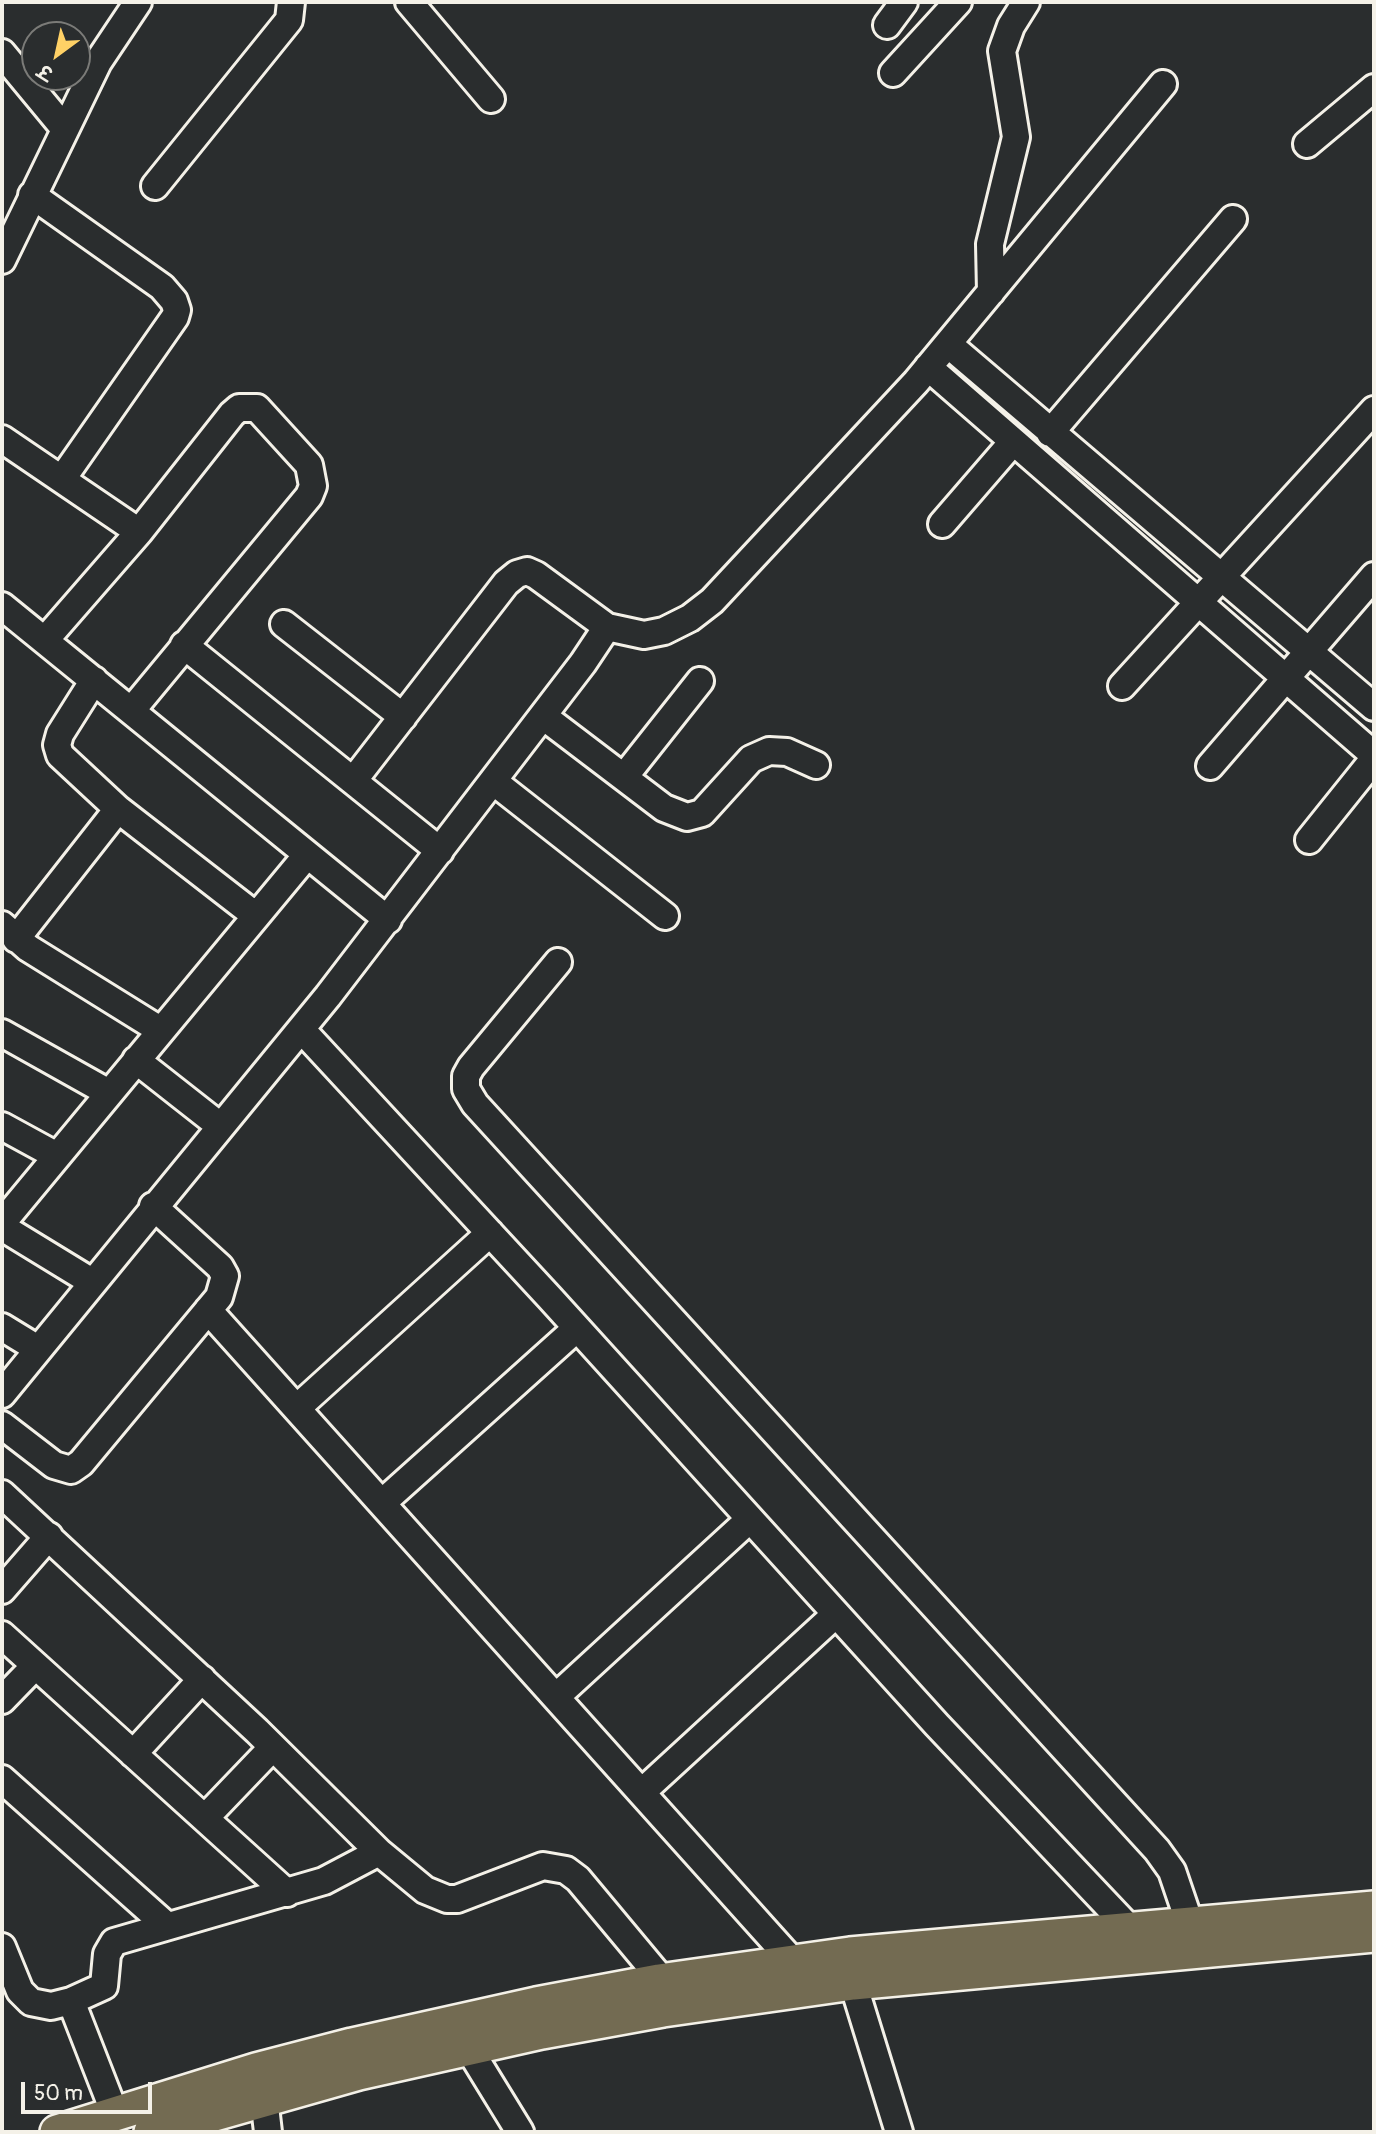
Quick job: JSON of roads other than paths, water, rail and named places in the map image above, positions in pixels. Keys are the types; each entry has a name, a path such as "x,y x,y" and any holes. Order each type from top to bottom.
{"main road":[{"path":"57,2132 256,2070 352,2045 536,2004 663,1981 796,1962 1374,1908"},
{"path":"152,2132 264,2098 469,2049 663,2010 853,1983 1374,1935"}],"street":[{"path":"2,260 98,62 138,2"},
{"path":"155,186 289,20 291,2"},
{"path":"409,2 491,99"},
{"path":"887,25 904,2"},
{"path":"893,73 958,2"},
{"path":"991,292 990,244 1016,137 1002,51 1011,26 1026,2"},
{"path":"2,53 64,128"},
{"path":"353,781 506,583 517,575 527,571 536,575 607,626 644,635 664,631 690,618 712,601 928,368 1163,84"},
{"path":"1307,144 1374,88"},
{"path":"32,195 162,287 174,301 177,310 175,317 62,479"},
{"path":"1050,433 1233,219"},
{"path":"948,344 1374,707"},
{"path":"928,368 1374,757 1309,840"},
{"path":"45,639 139,532 239,408 257,408 309,465 313,476 309,496 131,710"},
{"path":"1122,687 1374,410"},
{"path":"2,439 139,532"},
{"path":"942,524 1012,443"},
{"path":"1210,766 1374,576"},
{"path":"2,606 388,920"},
{"path":"284,624 402,717"},
{"path":"2,1394 153,1206 302,1029 388,920 543,716 607,626"},
{"path":"184,645 440,851"},
{"path":"94,680 60,734 57,745 60,755 118,809 256,916"},
{"path":"624,777 700,681"},
{"path":"543,716 664,808 687,817 702,813 751,759 769,751 788,752 816,765"},
{"path":"494,781 665,916"},
{"path":"118,809 9,932 160,1030"},
{"path":"92,1282 2,1225 160,1030 307,855"},
{"path":"558,962 471,1067 466,1076 466,1089 474,1104 1157,1850 1172,1871 1190,1924"},
{"path":"302,1029 937,1726 1130,1929"},
{"path":"2,1034 109,1093"},
{"path":"136,1060 220,1126"},
{"path":"2,1126 57,1156"},
{"path":"2,1425 54,1465 71,1470 81,1463 224,1288 225,1276 220,1266 153,1206"},
{"path":"297,1408 490,1233"},
{"path":"208,1310 643,1791 796,1962 816,1988"},
{"path":"2,1327 38,1349"},
{"path":"382,1503 577,1328"},
{"path":"2,1494 273,1746 379,1852 425,1890 446,1899 457,1899 543,1866 566,1870 578,1879 663,1981"},
{"path":"557,1696 750,1519"},
{"path":"2,1590 48,1536"},
{"path":"643,1791 836,1614"},
{"path":"2,1634 35,1667 287,1893"},
{"path":"2,1700 35,1667"},
{"path":"133,1754 202,1679"},
{"path":"205,1818 273,1746"},
{"path":"2,1779 167,1926"},
{"path":"2,1947 20,1991 31,2002 51,2006 71,2001 104,1986 107,1954 114,1942 324,1881 379,1852"},
{"path":"853,1983 899,2132"},
{"path":"71,2001 115,2114"},
{"path":"469,2049 520,2132"},
{"path":"264,2098 268,2132"}]}
